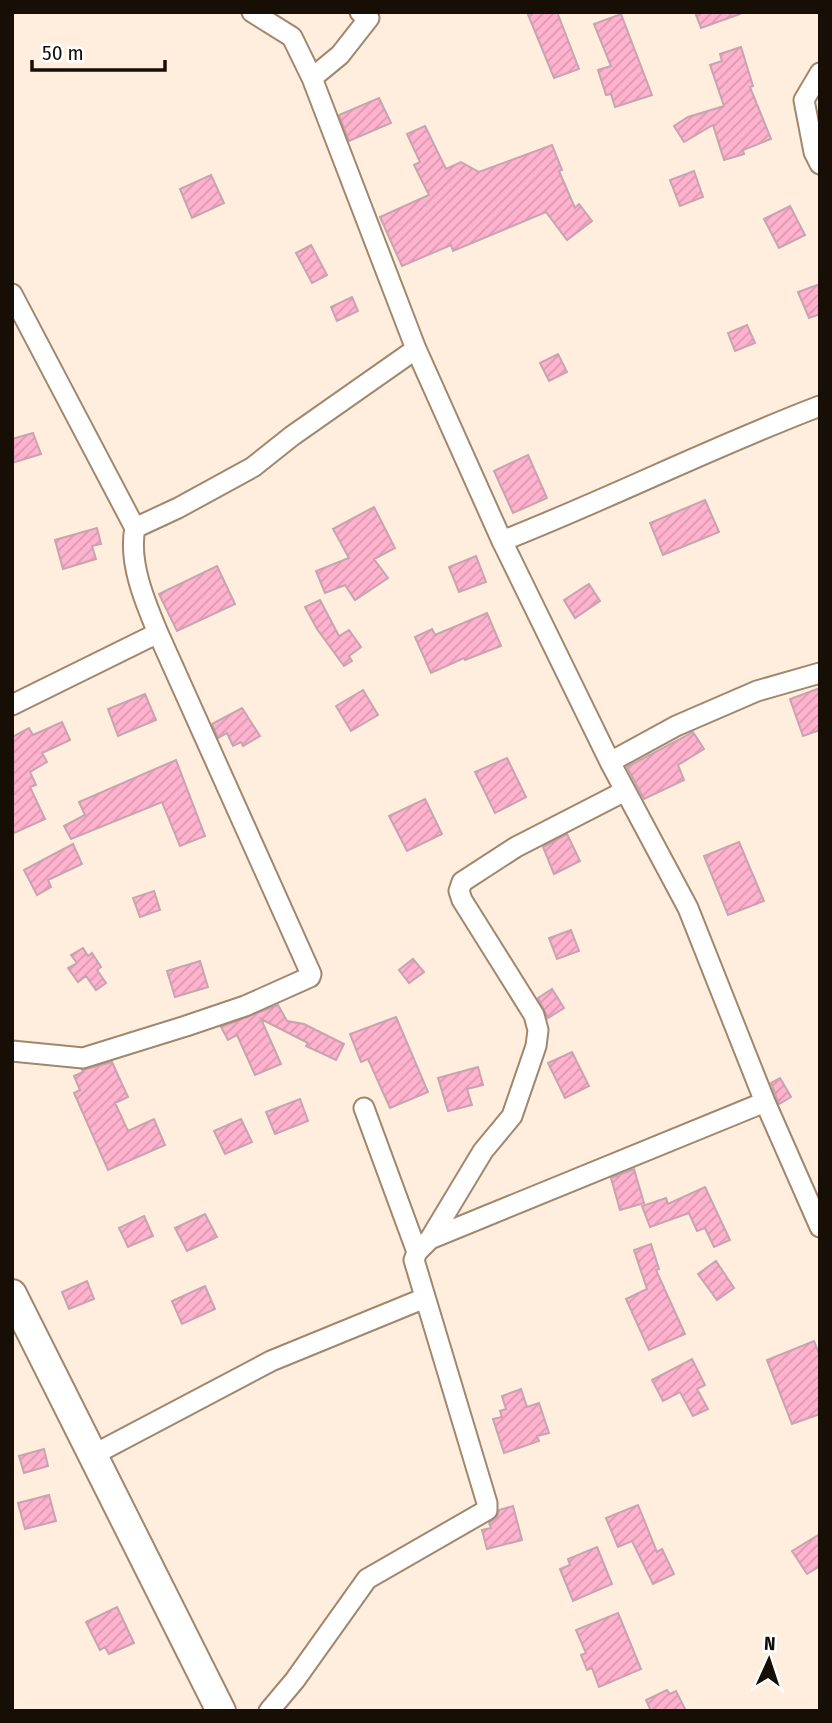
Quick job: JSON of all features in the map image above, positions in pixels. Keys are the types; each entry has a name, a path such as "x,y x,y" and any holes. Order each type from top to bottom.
{"main road":[{"path":"12,1294 220,1711"}],"street":[{"path":"252,12 292,37 312,78 416,349 502,541 610,762 688,908 765,1102 820,1227"},
{"path":"312,78 340,55 369,18 360,12"},
{"path":"820,73 804,100 814,152 820,164"},
{"path":"12,294 135,528 132,543 134,559 149,611 311,976 245,1006 83,1058 12,1051"},
{"path":"135,528 253,467 292,436 416,349"},
{"path":"502,541 582,510 764,428 820,407"},
{"path":"12,705 158,633"},
{"path":"610,762 676,726 757,691 820,673"},
{"path":"269,1711 295,1680 367,1579 487,1510 414,1260 483,1152 512,1116 536,1046 538,1030 534,1015 458,891 462,882 516,848 625,791"},
{"path":"424,1245 765,1102"},
{"path":"364,1108 424,1245"},
{"path":"93,1455 271,1361 425,1298"}],"building":[{"path":"527,12 557,12 579,69 554,78"},
{"path":"695,12 739,12 740,14 701,28"},
{"path":"621,14 652,95 615,107 611,94 606,95 598,70 611,66 594,24"},
{"path":"741,47 753,86 750,87 771,139 743,150 744,154 724,160 713,125 684,142 674,126 688,117 724,106 710,65 722,61 720,54"},
{"path":"379,98 391,123 349,141 339,115"},
{"path":"425,126 446,169 461,162 479,172 552,145 562,170 559,171 575,208 579,204 592,221 567,240 546,212 453,251 451,245 402,266 380,217 429,195 414,165 420,162 407,134"},
{"path":"694,171 703,197 680,206 670,180"},
{"path":"211,175 224,203 192,218 180,189"},
{"path":"790,206 805,235 779,248 764,219"},
{"path":"311,245 327,275 312,283 296,253"},
{"path":"820,284 820,314 809,318 798,292"},
{"path":"352,297 358,311 337,321 331,307"},
{"path":"747,325 755,343 735,351 728,333"},
{"path":"558,354 567,372 549,381 540,363"},
{"path":"33,433 41,454 12,463 12,439"},
{"path":"528,455 547,498 513,513 494,471"},
{"path":"705,500 719,532 663,555 650,523"},
{"path":"374,507 395,548 374,559 388,578 355,600 345,585 325,593 316,571 349,558 333,529"},
{"path":"97,528 101,544 92,546 96,559 63,569 55,540"},
{"path":"476,556 486,582 459,592 449,567"},
{"path":"217,566 235,604 177,631 159,594"},
{"path":"589,584 600,601 575,618 564,600"},
{"path":"320,600 339,636 349,630 361,647 349,656 352,661 344,666 317,629 305,607"},
{"path":"487,613 501,646 465,660 464,658 431,673 415,637 432,629 435,635"},
{"path":"820,688 820,730 803,736 790,699"},
{"path":"363,690 378,715 351,731 336,706"},
{"path":"145,694 156,720 118,736 108,709"},
{"path":"242,708 260,736 243,746 241,742 233,746 227,733 218,738 212,724"},
{"path":"62,722 70,740 42,753 47,762 30,772 36,785 30,787 45,819 12,834 12,737 29,728 33,735"},
{"path":"693,732 704,749 678,765 684,780 644,799 627,767"},
{"path":"507,758 526,797 495,813 475,772"},
{"path":"176,760 205,836 180,846 162,802 71,839 64,826 85,815 79,802"},
{"path":"425,799 442,834 407,851 389,816"},
{"path":"567,834 580,861 554,874 543,847"},
{"path":"739,842 764,901 728,915 704,856"},
{"path":"73,844 82,864 48,880 51,887 37,895 24,870"},
{"path":"154,891 160,910 140,917 133,898"},
{"path":"571,930 579,951 557,959 549,938"},
{"path":"83,948 88,956 92,953 101,967 97,970 106,983 96,990 86,976 78,982 68,968 77,963 71,955"},
{"path":"413,959 424,972 409,983 399,970"},
{"path":"200,961 208,987 175,997 167,971"},
{"path":"552,989 564,1008 548,1018 538,998"},
{"path":"278,1005 287,1021 304,1024 344,1044 336,1060 306,1046 308,1043 261,1019 281,1064 255,1075 237,1035 228,1040 221,1027"},
{"path":"396,1017 428,1092 390,1108 368,1059 361,1062 350,1034"},
{"path":"572,1052 589,1086 565,1098 548,1063"},
{"path":"112,1062 128,1097 115,1103 128,1131 154,1119 165,1145 108,1170 74,1093 80,1090 74,1076 83,1072 82,1070"},
{"path":"478,1067 483,1085 467,1089 472,1105 448,1111 438,1078"},
{"path":"780,1078 791,1097 779,1104 771,1083"},
{"path":"300,1099 308,1121 275,1134 266,1112"},
{"path":"241,1119 252,1142 225,1154 214,1131"},
{"path":"634,1169 644,1203 620,1210 611,1178"},
{"path":"705,1187 730,1240 714,1247 705,1228 697,1231 689,1213 650,1227 642,1206 666,1198 668,1204"},
{"path":"205,1214 217,1237 187,1251 175,1228"},
{"path":"144,1216 153,1236 128,1247 119,1228"},
{"path":"651,1244 659,1269 656,1270 685,1334 649,1350 626,1299 647,1289 634,1250"},
{"path":"716,1261 734,1288 717,1300 698,1274"},
{"path":"87,1281 94,1299 69,1309 62,1292"},
{"path":"205,1286 215,1309 182,1324 172,1301"},
{"path":"814,1341 820,1356 820,1414 792,1424 767,1360"},
{"path":"692,1359 705,1385 697,1389 708,1409 693,1416 680,1392 663,1401 652,1380"},
{"path":"521,1389 527,1407 539,1403 549,1433 537,1436 539,1441 504,1453 493,1419 502,1417 500,1411 506,1409 502,1396"},
{"path":"44,1449 48,1466 24,1473 19,1456"},
{"path":"49,1495 56,1521 25,1529 18,1503"},
{"path":"638,1505 657,1552 662,1549 674,1574 653,1584 632,1541 618,1547 606,1518"},
{"path":"513,1506 522,1540 487,1549 482,1530 491,1528 489,1523 497,1517 499,1510"},
{"path":"820,1534 820,1566 807,1574 792,1551"},
{"path":"597,1547 612,1584 573,1601 560,1569 570,1565 568,1559"},
{"path":"117,1607 134,1643 109,1654 105,1647 100,1650 86,1622"},
{"path":"618,1613 641,1669 599,1687 592,1668 587,1670 581,1655 586,1653 576,1630"},
{"path":"667,1690 670,1694 676,1691 686,1711 651,1711 646,1700"}]}
